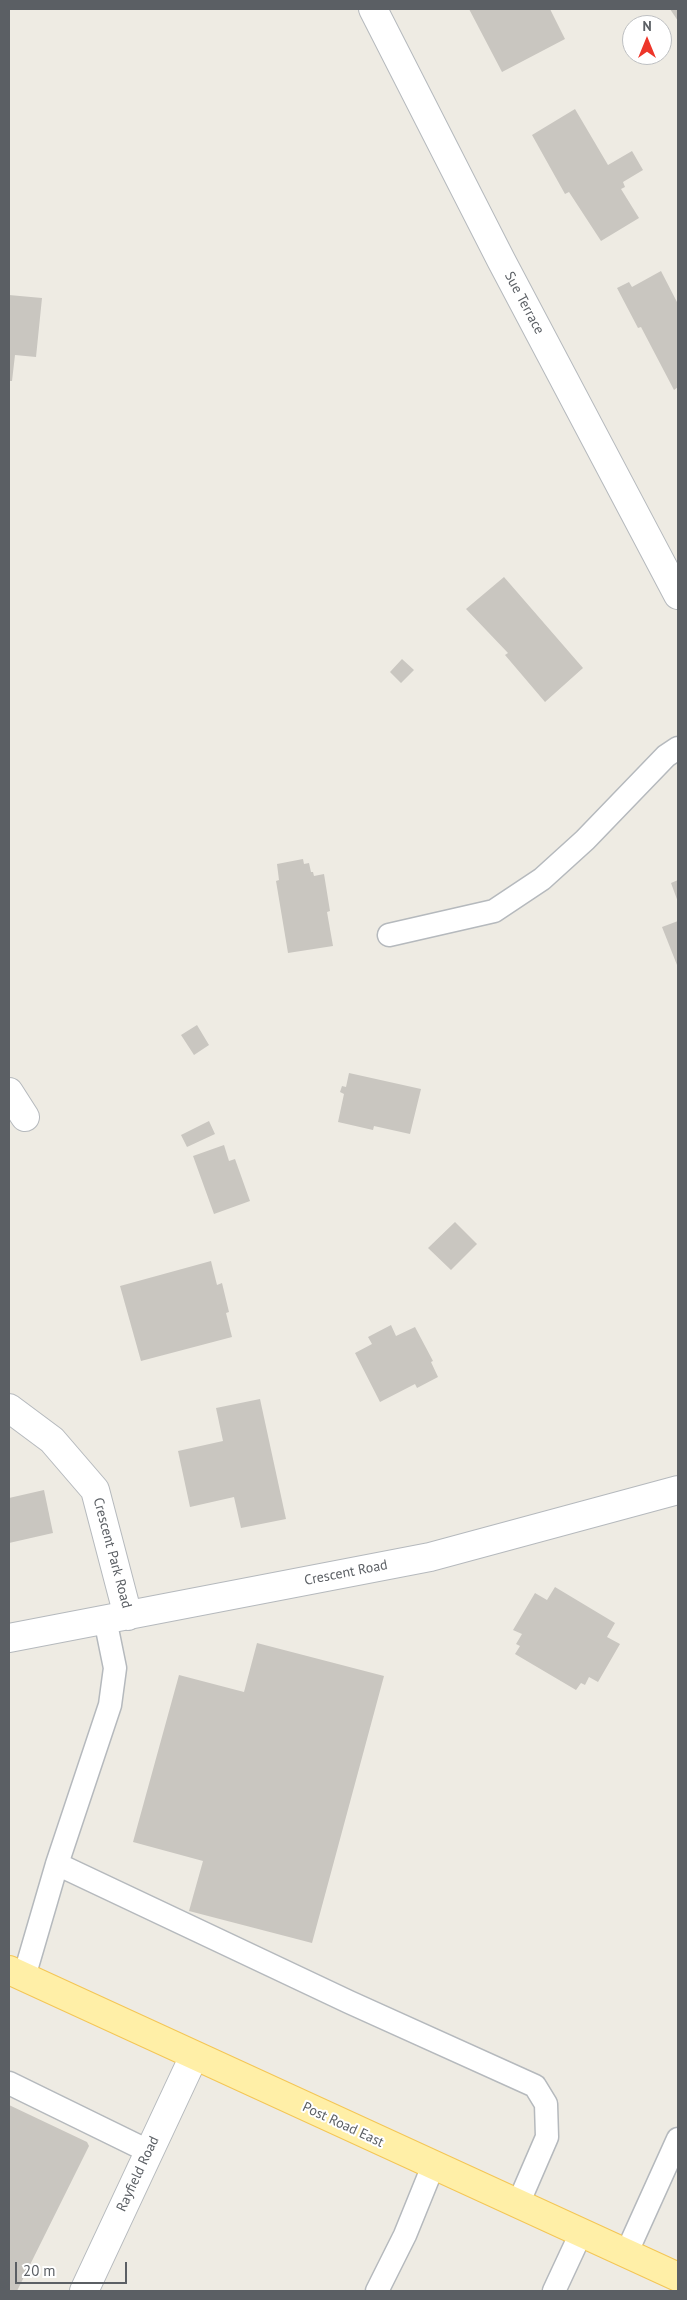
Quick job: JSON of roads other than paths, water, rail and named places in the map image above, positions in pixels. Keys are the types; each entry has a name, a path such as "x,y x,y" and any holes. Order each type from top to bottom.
{"main road":[{"name":"Post Road East","path":"16,1974 678,2277"}],"street":[{"name":"Sue Terrace","path":"373,9 496,251 678,595"},
{"path":"9,1092 25,1118"},
{"name":"Crescent Park Road","path":"9,1408 52,1440 96,1490 117,1617"},
{"name":"Crescent Road","path":"9,1638 430,1557 678,1490"},
{"name":"Rayfield Road","path":"84,2291 194,2056"}],"lane":[{"path":"389,935 494,911 542,879 584,840 666,756 678,748"},
{"path":"16,1974 57,1864 110,1705 115,1668 117,1617"},
{"path":"57,1864 348,2002 535,2086 546,2104 548,2138 518,2204"},
{"path":"9,2083 148,2151"},
{"path":"626,2254 678,2139"},
{"path":"377,2291 405,2236 433,2166"},
{"path":"554,2291 581,2233"}]}
